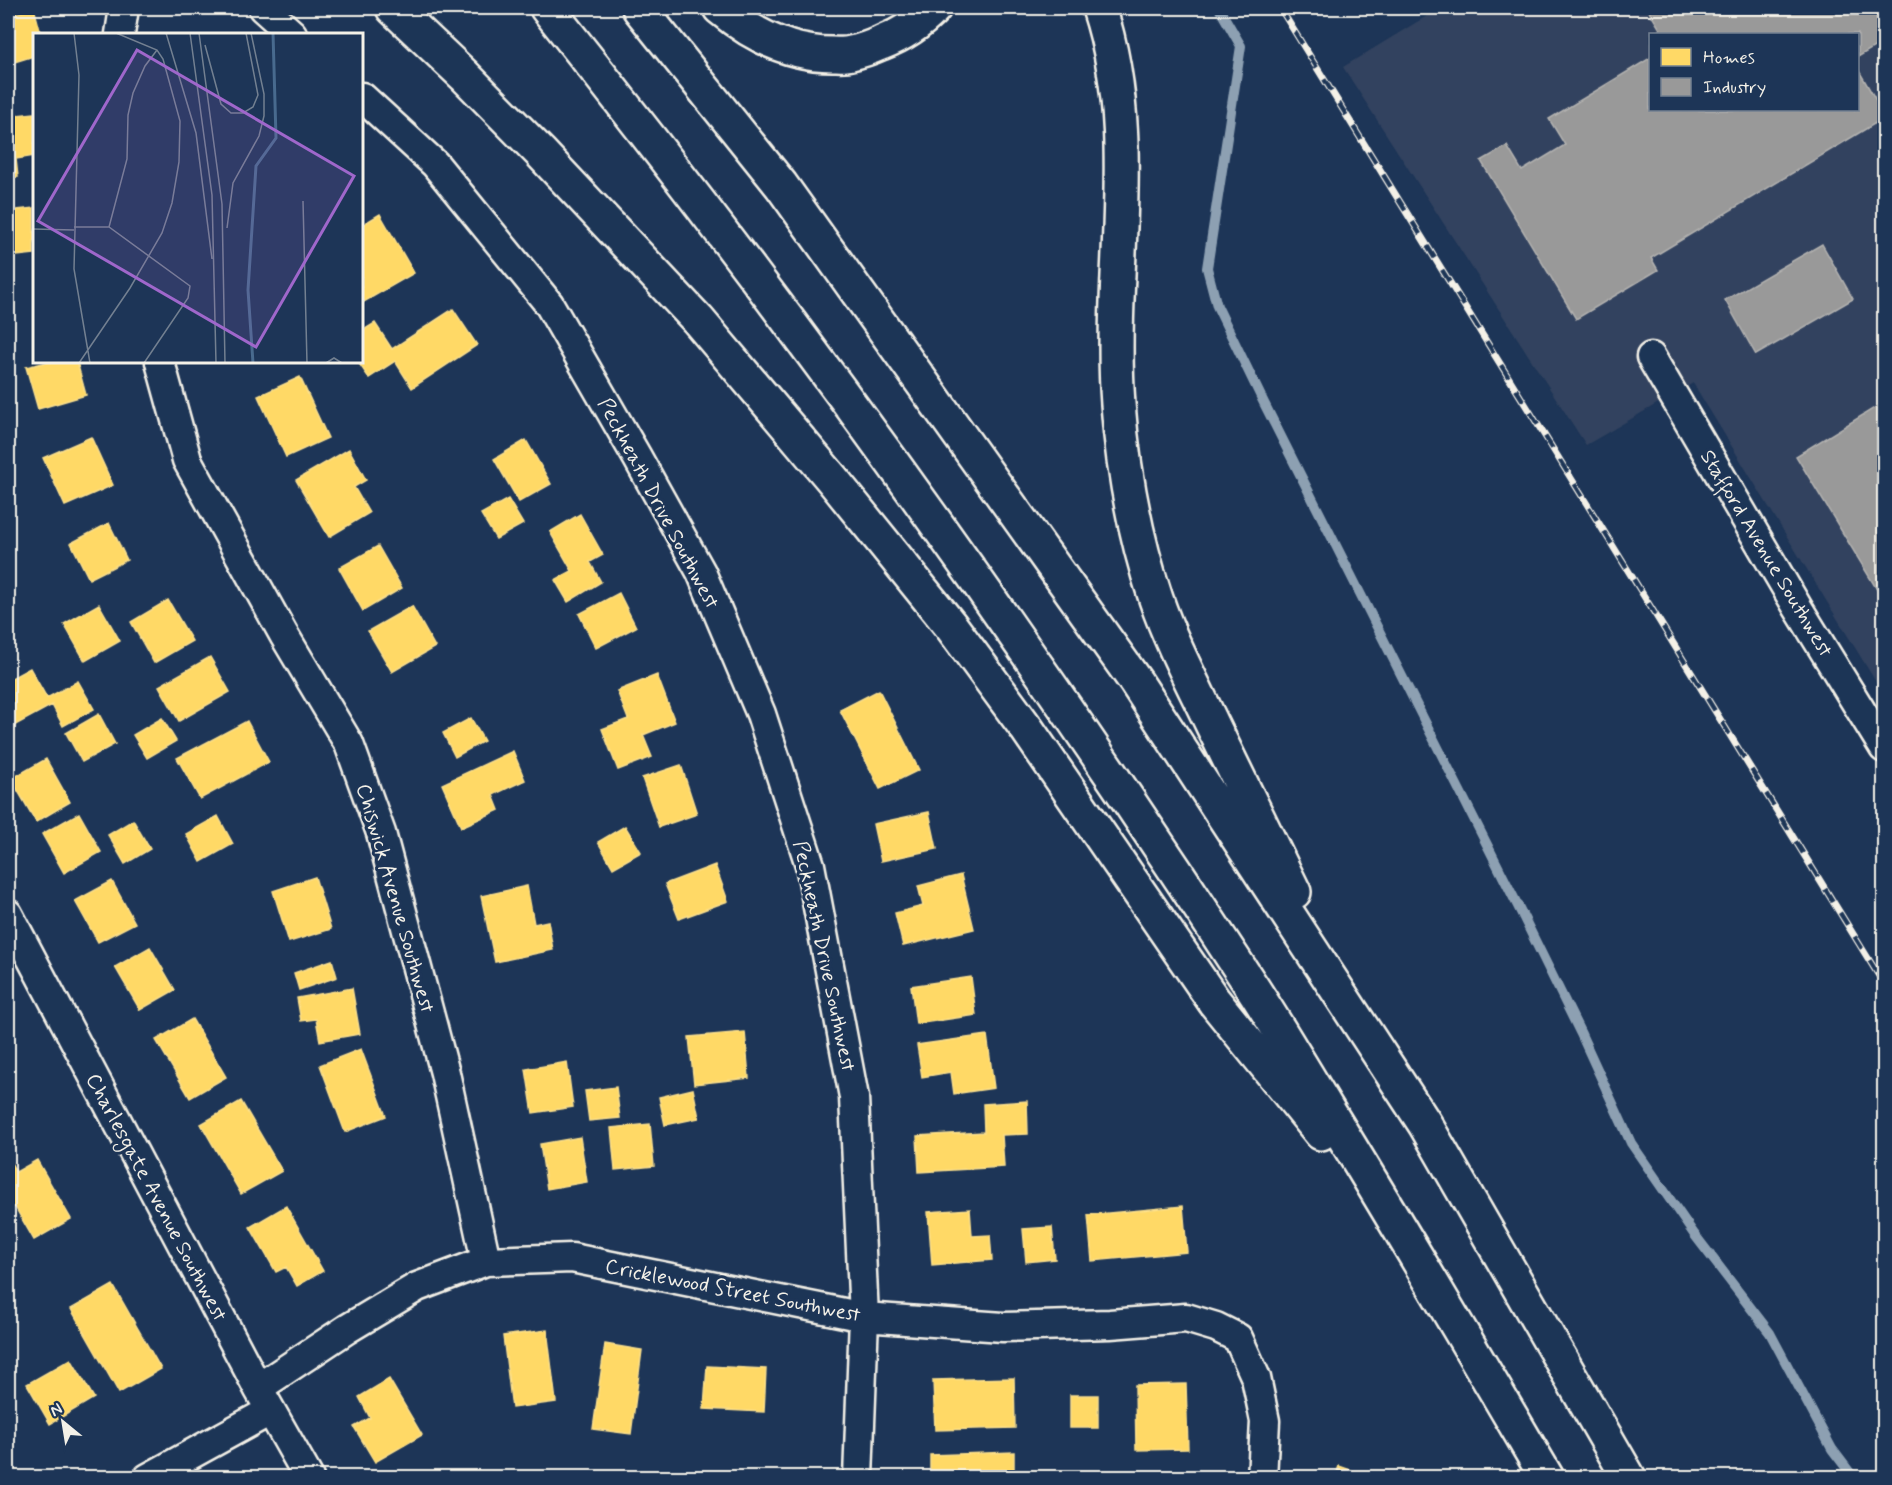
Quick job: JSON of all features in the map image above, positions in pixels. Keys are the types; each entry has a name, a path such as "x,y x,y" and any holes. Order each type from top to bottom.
{"highway":[{"path":"393,8 465,76 540,152 698,320 833,480 951,626 1027,729 1214,1001 1404,1234"},
{"path":"547,8 636,119 781,310 926,508 1017,638 1254,990 1404,1234 1547,1478"},
{"path":"639,8 781,185 1136,682 1425,1124 1629,1478"},
{"path":"720,8 758,36 778,44 804,52 849,54 895,38 913,27 934,8"},
{"path":"1099,8 1113,64 1121,129 1122,174 1115,318 1118,405 1124,458 1143,552 1156,599 1176,650 1357,1021"}],"street":[{"path":"120,33 124,8"},
{"path":"263,8 291,33"},
{"name":"Peckheath Drive Southwest","path":"363,99 435,164 549,304 701,572 761,714 810,865 854,1097 864,1317 858,1478"},
{"name":"Stafford Avenue Southwest","path":"1651,357 1798,608 1884,748"},
{"name":"Chiswick Avenue Southwest","path":"159,363 188,460 284,635 349,744 381,832 445,1073 486,1261"},
{"name":"Charlesgate Avenue Southwest","path":"8,914 264,1399 309,1478"},
{"name":"Cricklewood Street Southwest","path":"148,1478 264,1399 347,1329 417,1287 486,1261 572,1258 864,1317 1003,1327 1110,1324 1186,1318 1215,1327 1238,1338 1256,1378 1265,1421 1262,1478"}],"shaded area":[{"path":"1440,8 1884,8 1884,695 1693,383 1586,445 1343,67"}],"building: Homes":[{"path":"34,8 41,33 33,33 33,56 8,64 8,16"},
{"path":"33,113 33,156 16,159 18,177 8,178 8,116"},
{"path":"33,208 33,254 8,257 8,211"},
{"path":"380,214 414,273 363,302 363,224"},
{"path":"453,309 477,345 412,388 395,361 369,378 359,363 363,363 363,330 375,323 392,349"},
{"path":"43,363 77,363 86,395 38,409 26,367"},
{"path":"300,377 328,438 286,457 258,396"},
{"path":"91,437 113,485 65,506 43,458"},
{"path":"526,440 551,484 519,502 494,459"},
{"path":"349,449 366,480 354,487 369,513 329,537 296,480"},
{"path":"508,499 523,524 496,539 481,514"},
{"path":"580,514 603,555 590,562 601,582 568,602 555,580 572,571 550,532"},
{"path":"109,523 127,560 89,579 71,543"},
{"path":"378,546 402,588 363,611 339,568"},
{"path":"619,593 636,627 596,648 579,614"},
{"path":"168,600 192,641 154,663 131,622"},
{"path":"99,604 120,641 85,661 64,624"},
{"path":"412,606 435,647 392,672 368,631"},
{"path":"210,657 230,692 179,721 159,686"},
{"path":"30,668 47,698 78,681 94,709 63,726 52,705 8,729 8,680"},
{"path":"657,675 675,722 643,735 652,757 618,770 602,729 628,719 617,691"},
{"path":"879,690 919,770 880,789 840,710"},
{"path":"99,714 115,744 82,762 66,733"},
{"path":"162,718 176,741 147,758 133,735"},
{"path":"471,718 484,741 455,757 443,733"},
{"path":"247,721 269,762 200,799 177,758"},
{"path":"513,751 525,780 493,795 499,810 461,827 442,784"},
{"path":"46,759 70,802 36,822 11,779"},
{"path":"681,765 697,814 659,827 642,778"},
{"path":"929,812 937,849 881,861 873,824"},
{"path":"79,813 101,852 64,873 42,834"},
{"path":"218,816 233,844 201,862 186,834"},
{"path":"133,820 150,849 125,864 108,835"},
{"path":"625,826 641,852 613,868 598,842"},
{"path":"715,865 728,901 679,919 665,884"},
{"path":"961,875 974,929 903,946 895,913 923,906 918,886"},
{"path":"315,877 331,929 289,942 273,891"},
{"path":"112,881 135,923 98,942 75,901"},
{"path":"527,886 534,924 548,921 553,950 495,962 481,896"},
{"path":"150,947 175,990 140,1010 115,967"},
{"path":"332,960 337,977 299,990 294,973"},
{"path":"971,977 976,1015 916,1024 911,986"},
{"path":"352,988 360,1034 320,1041 316,1019 301,1021 297,998"},
{"path":"192,1019 226,1077 190,1098 156,1040"},
{"path":"745,1032 749,1078 694,1084 689,1037"},
{"path":"987,1035 994,1088 954,1094 951,1072 922,1077 917,1045"},
{"path":"361,1049 386,1116 345,1132 320,1065"},
{"path":"567,1062 573,1107 533,1113 526,1069"},
{"path":"616,1087 620,1118 589,1121 585,1091"},
{"path":"693,1089 699,1118 665,1125 659,1097"},
{"path":"241,1101 282,1171 241,1194 201,1124"},
{"path":"1027,1101 1028,1134 1002,1135 1004,1167 919,1172 917,1136 984,1132 983,1104"},
{"path":"650,1124 654,1166 615,1170 611,1128"},
{"path":"580,1137 587,1182 547,1189 540,1144"},
{"path":"8,1157 16,1172 37,1160 71,1219 34,1240 15,1207 8,1212"},
{"path":"286,1206 323,1271 297,1286 286,1267 276,1272 250,1227"},
{"path":"1183,1206 1187,1252 1092,1261 1088,1215"},
{"path":"970,1209 972,1236 990,1235 992,1260 932,1265 928,1212"},
{"path":"1052,1227 1055,1259 1026,1262 1023,1229"},
{"path":"113,1285 161,1369 119,1393 71,1309"},
{"path":"547,1330 556,1402 512,1408 503,1336"},
{"path":"605,1344 642,1350 631,1434 593,1429"},
{"path":"71,1359 94,1398 50,1424 27,1384"},
{"path":"707,1366 766,1369 764,1412 704,1409"},
{"path":"1014,1378 1015,1428 935,1430 933,1380"},
{"path":"389,1379 422,1435 375,1462 354,1427 370,1418 359,1397"},
{"path":"1186,1384 1188,1449 1136,1450 1135,1385"},
{"path":"1070,1395 1098,1395 1098,1428 1070,1428"},
{"path":"1014,1452 1014,1478 930,1478 930,1455"},
{"path":"1339,1466 1373,1478 1335,1478"}],"building: Industry":[{"path":"1647,8 1879,8 1884,17 1884,41 1859,56 1859,33 1662,33"},
{"path":"1649,59 1649,111 1859,111 1859,71 1884,114 1884,118 1651,258 1658,270 1576,319 1481,161 1507,146 1522,171 1565,145 1549,119"},
{"path":"1822,244 1853,299 1756,355 1725,300"},
{"path":"1884,402 1884,601 1796,456"}],"waterway":[{"path":"1219,8 1241,46 1207,268 1217,306 1520,910 1631,1143 1694,1234 1770,1333 1832,1449 1854,1478"}],"railway":[{"path":"1280,8 1884,984"}]}
